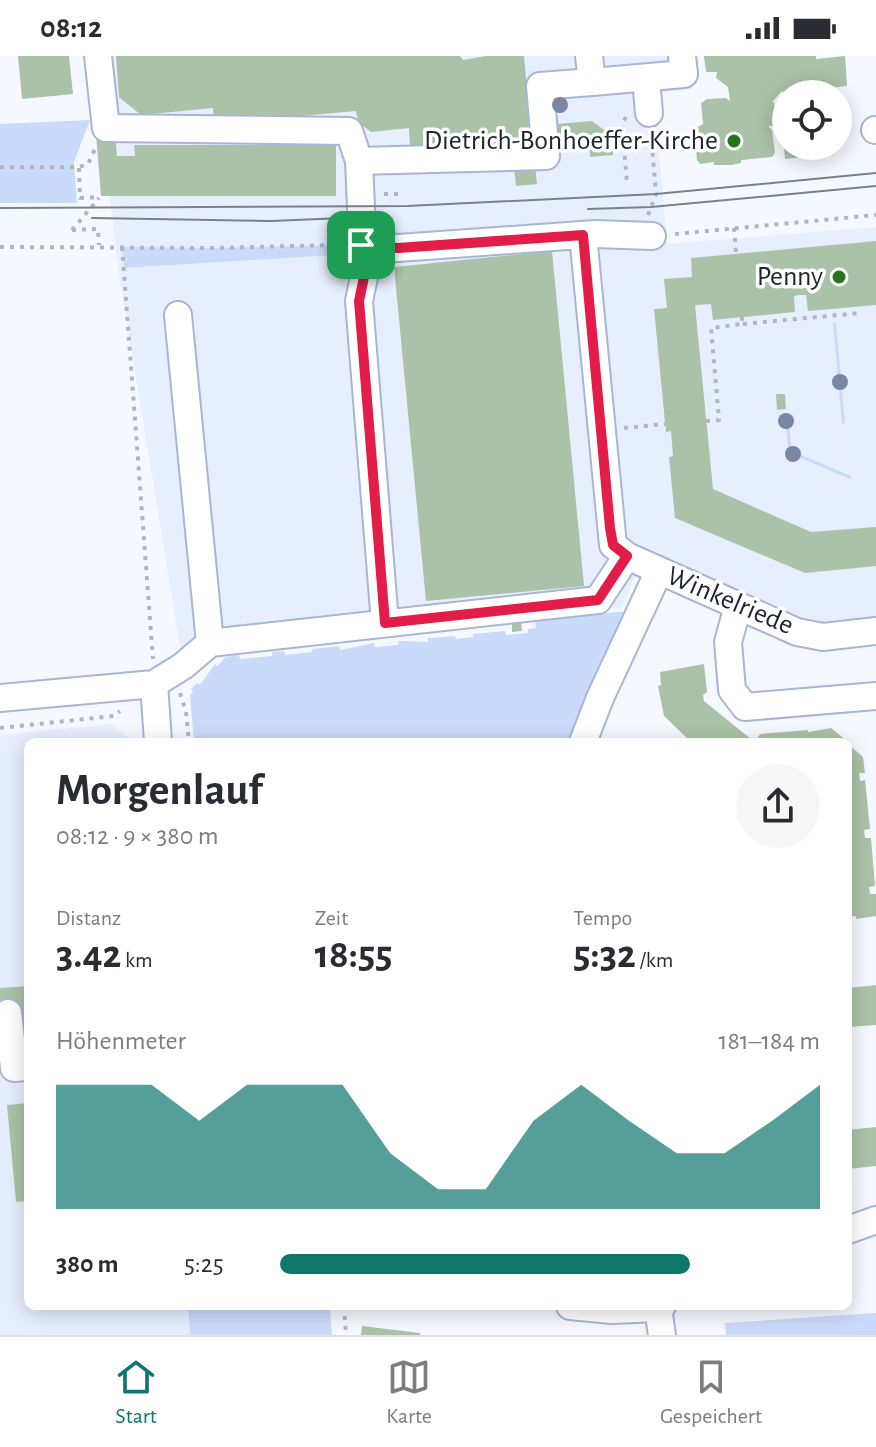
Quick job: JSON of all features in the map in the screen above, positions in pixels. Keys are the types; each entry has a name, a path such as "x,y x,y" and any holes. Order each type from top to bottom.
{"street":[{"path":"98,56 106,128 349,131 359,161 364,277 359,301 385,623"},
{"path":"359,161 546,156 540,86 590,69 646,78 684,74 682,56"},
{"path":"646,78 649,113"},
{"path":"361,245 398,248 583,235 650,225"},
{"path":"0,698 164,678 210,643 598,600 627,556 613,545 583,235"},
{"path":"178,315 210,643"},
{"name":"Winkelriede","path":"627,556 797,632 823,637 876,631"},
{"path":"585,738 659,571"},
{"path":"738,606 728,642 732,690 745,707 876,696"},
{"path":"158,738 164,678"},
{"path":"8,1013 22,1067"},
{"path":"22,1067 23,1036"},
{"path":"852,1229 876,1220"},
{"path":"660,1310 662,1335"}],"path":[{"path":"627,183 622,124 627,115 649,113 656,194 650,225 734,228 876,215"},
{"path":"0,167 79,167 80,198 100,197 72,230 98,229 99,246"},
{"path":"734,228 736,254"},
{"path":"0,247 361,245"},
{"path":"122,247 164,678 186,712 189,738"},
{"path":"706,421 719,420 711,328 860,313"},
{"path":"742,317 742,324"},
{"path":"601,430 665,424"},
{"path":"344,1310 346,1335"}],"shaded area":[{"path":"95,56 688,56 692,89 654,93 667,244 876,227 876,621 816,628 644,555 622,607 181,654 117,261"},
{"path":"90,120 74,162 77,203 0,203 0,124"},
{"path":"348,245 349,254 124,268 122,247 209,248"},
{"path":"833,323 836,323 845,423 842,424"},
{"path":"788,415 792,451 851,476 850,479 789,453 784,416"},
{"path":"629,611 576,738 194,738 191,689 197,683 200,685 215,664 217,666 226,657 272,656 272,652 284,651 285,655 339,646 340,650 374,643 375,647 398,645 398,641 428,642 428,638 455,636 456,639 505,631 506,635 528,633 528,629 536,628 535,620"},
{"path":"111,724 128,738 24,738 24,1310 188,1310 190,1335 0,1335 0,735"},
{"path":"188,1310 330,1310 332,1335 190,1335"},
{"path":"876,1313 876,1335 726,1335 725,1323"}],"building":[{"path":"18,56 69,56 73,94 22,99"},
{"path":"116,56 460,56 463,60 486,56 524,56 532,144 495,149 494,140 410,147 409,128 371,132 358,122 356,111 214,124 213,108 141,115 119,97"},
{"path":"704,56 816,56 816,59 845,56 847,80 772,80 772,126 768,126 772,130 772,157 741,160 741,163 732,165 714,165 714,162 700,164 697,160 694,129 703,124 701,103 707,99 726,98 730,101 728,87 716,78 717,72 706,72"},
{"path":"592,121 611,135 613,155 590,157 589,143 547,147 545,125"},
{"path":"115,133 117,156 135,156 134,145 336,145 336,196 101,196 96,134"},
{"path":"535,165 537,184 516,186 514,167"},
{"path":"876,241 876,305 808,311 806,295 800,295 794,296 795,312 713,320 711,304 695,305 713,489 811,532 876,527 876,566 805,573 675,518 669,457 673,456 671,431 666,432 654,309 667,308 664,279 692,277 691,258"},
{"path":"552,251 584,586 426,601 394,267"},
{"path":"776,394 785,394 786,409 777,410"},
{"path":"521,622 522,631 512,632 512,623"},
{"path":"704,664 707,692 703,695 704,701 750,738 687,738 664,716 658,686 661,685 660,672"},
{"path":"831,728 843,738 758,738 760,734"},
{"path":"852,747 863,757 865,773 859,773 860,781 865,780 870,829 864,830 865,838 871,838 875,886 869,887 870,894 876,894 876,916 856,919 856,916 852,916"},
{"path":"876,985 876,1025 852,1027 852,988"},
{"path":"24,986 24,1058 0,1061 0,988"},
{"path":"24,1103 24,1201 16,1202 7,1105"},
{"path":"876,1127 876,1166 852,1169 852,1130"},
{"path":"362,1326 420,1333 420,1335 361,1335"}],"tram line":[{"path":"0,208 407,206 656,194 876,173"},
{"path":"588,209 651,207 876,186"},
{"path":"92,218 271,221 368,217"}],"place":[{"name":"Dietrich-Bonhoeffer-Kirche","path":"734,141"},
{"name":"Penny","path":"839,277"}],"route":[{"path":"583,235 610,528 613,545 627,556 598,600 385,623 359,301 364,277 361,245 398,248 583,235"}]}
